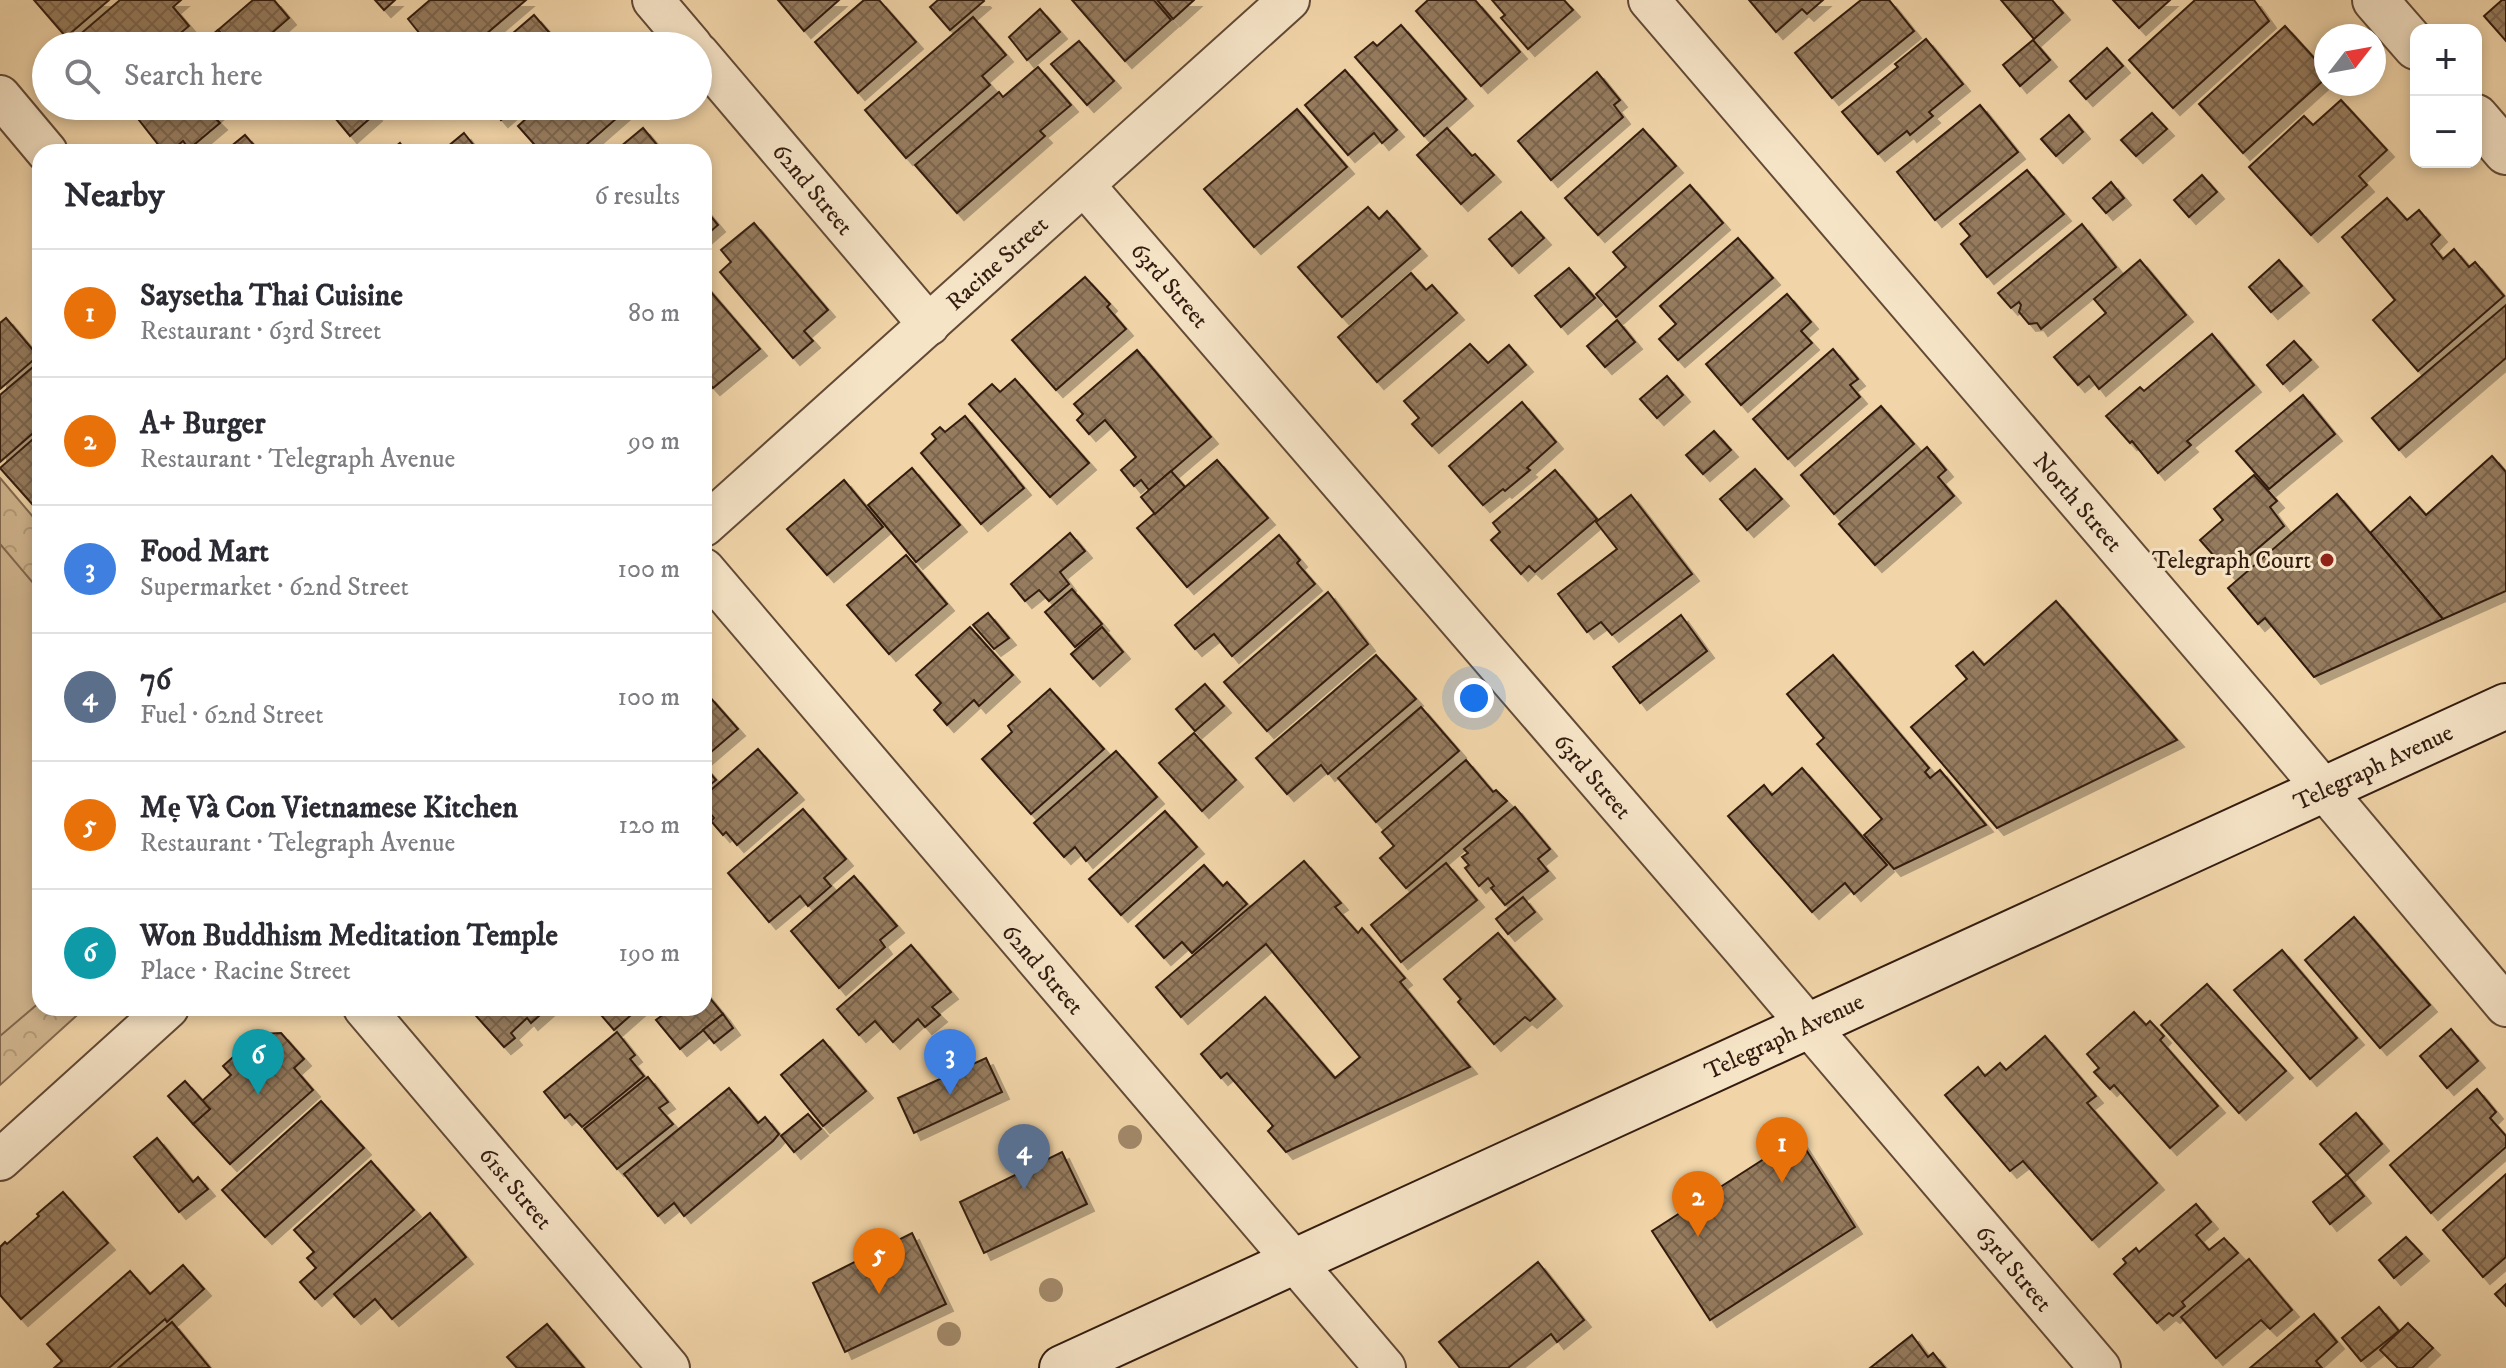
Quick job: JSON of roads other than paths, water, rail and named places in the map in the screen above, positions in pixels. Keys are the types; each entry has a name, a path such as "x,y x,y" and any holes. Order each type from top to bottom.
{"main road":[{"path":"2375,0 2410,40"},
{"path":"2482,124 2506,152"},
{"name":"Telegraph Avenue","path":"1062,1368 2506,706"}],"street":[{"path":"653,0 680,32"},
{"name":"Racine Street","path":"712,519 1289,0"},
{"name":"North Street","path":"1649,0 2506,1006"},
{"name":"62nd Street","path":"712,69 929,325"},
{"path":"0,96 40,144"},
{"name":"63rd Street","path":"1084,185 2100,1368"},
{"name":"62nd Street","path":"712,578 1385,1368"},
{"path":"0,1160 159,1016"},
{"name":"61st Street","path":"371,1016 669,1368"}],"place":[{"name":"Telegraph Court","path":"2327,560"},
{"name":"Won Buddhism Meditation Temple","path":"258,1095"},
{"name":"Food Mart","path":"950,1095"},
{"name":"Saysetha Thai Cuisine","path":"1782,1183"},
{"name":"76","path":"1024,1190"},
{"name":"A+ Burger","path":"1698,1237"},
{"name":"Mẹ Và Con Vietnamese Kitchen","path":"879,1294"}]}
